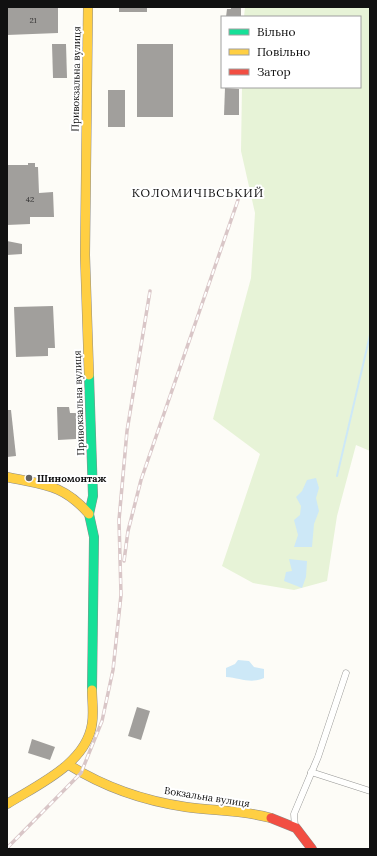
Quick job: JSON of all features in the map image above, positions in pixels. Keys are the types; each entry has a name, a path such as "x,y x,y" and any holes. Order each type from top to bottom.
{"main road":[{"name":"Привокзальна вулиця","path":"7,804 69,765 82,748 92,726 94,537 89,514 93,496 85,255 88,7"},
{"path":"7,478 60,489 76,499 89,514"},
{"name":"Вокзальна вулиця","path":"69,765 81,773 128,792 173,805 266,817 284,821 295,826"},
{"path":"295,826 312,849"}],"street":[{"path":"295,826 294,814 312,772 346,673"},
{"path":"312,772 370,791"}],"green space":[{"path":"245,7 370,7 370,451 356,445 337,516 327,581 294,590 253,583 222,566 260,454 213,419 251,278 255,213 241,151 242,88 361,88 361,16 244,16"}],"water":[{"path":"316,478 319,488 316,498 319,511 314,524 312,547 294,547 298,535 294,520 300,515 301,506 296,497 302,491 307,480"},
{"path":"289,559 307,561 306,577 302,588 284,581 286,572 292,571"},
{"path":"238,660 249,661 254,667 264,669 264,678 250,681 226,677 226,668 235,664"}],"building":[{"path":"7,7 58,7 58,33 7,35"},
{"path":"119,7 147,7 147,12 119,12"},
{"path":"231,7 241,7 241,16 226,16 227,9 231,9"},
{"path":"52,44 66,44 67,78 53,78"},
{"path":"137,44 173,44 173,117 137,117"},
{"path":"225,88 239,89 239,115 224,115"},
{"path":"108,90 125,90 125,127 108,127"},
{"path":"28,163 35,163 35,167 38,167 39,193 53,192 54,217 30,217 30,224 7,225 7,165 28,165"},
{"path":"7,241 22,244 22,254 7,255"},
{"path":"53,306 55,348 48,348 48,356 16,357 14,307"},
{"path":"57,407 69,407 70,413 76,413 76,439 58,440"},
{"path":"7,410 11,410 16,456 7,457"},
{"path":"137,707 150,711 141,740 128,736"},
{"path":"32,739 55,747 50,760 28,753"}],"waterway":[{"path":"337,476 370,335"}],"railway":[{"path":"124,561 128,531 141,480 238,200"},
{"path":"7,848 81,773 102,721 113,670 121,595 119,520 127,431 150,291"}],"traffic: fast":[{"path":"89,375 93,496 89,514 94,537 92,690"}],"traffic: slow":[{"path":"88,7 85,255 89,375"},
{"path":"7,477 42,484 61,491 80,504 89,514"},
{"path":"7,804 58,772 80,751 88,738 92,724 92,690"},
{"path":"69,765 96,780 125,792 155,801 186,807 239,812 271,818"}],"traffic: jam":[{"path":"271,818 296,828 312,849"}],"place":[{"name":"Шиномонтаж","path":"29,478"}],"district":[{"name":"КОЛОМИЧІВСЬКИЙ","path":"198,192"}]}
